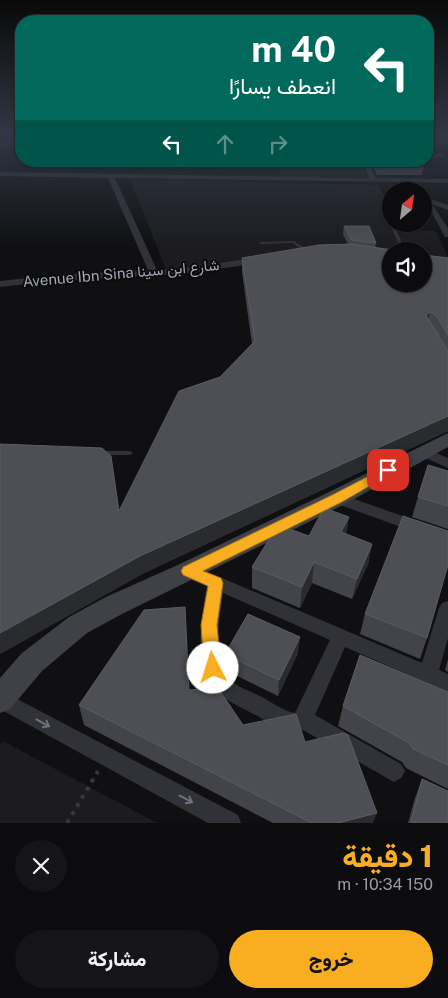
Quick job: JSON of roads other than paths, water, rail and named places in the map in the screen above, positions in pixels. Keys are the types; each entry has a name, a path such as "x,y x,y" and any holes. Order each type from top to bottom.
{"main road":[{"path":"0,699 32,662 78,625 115,604 189,571 337,498 448,438"}],"street":[{"path":"114,176 117,171"},
{"path":"218,178 219,171"},
{"path":"369,171 372,180"},
{"path":"0,174 448,181"},
{"path":"114,176 154,273"},
{"path":"432,202 448,208"},
{"path":"432,208 448,235"},
{"path":"435,212 448,212"},
{"name":"Avenue Ibn Sina شارع ابن سينا","path":"0,284 71,277 154,273 214,267 270,258"},
{"path":"422,452 448,463"},
{"path":"337,498 448,538"},
{"path":"189,571 448,683"},
{"path":"216,583 209,625 213,668 217,680 227,690 285,720 297,723 303,719 340,636"},
{"path":"428,675 448,608"},
{"path":"0,699 106,758 230,823"},
{"path":"303,719 394,771"}],"lane":[{"path":"260,243 294,242 306,252"},
{"path":"90,453 130,453"}]}
